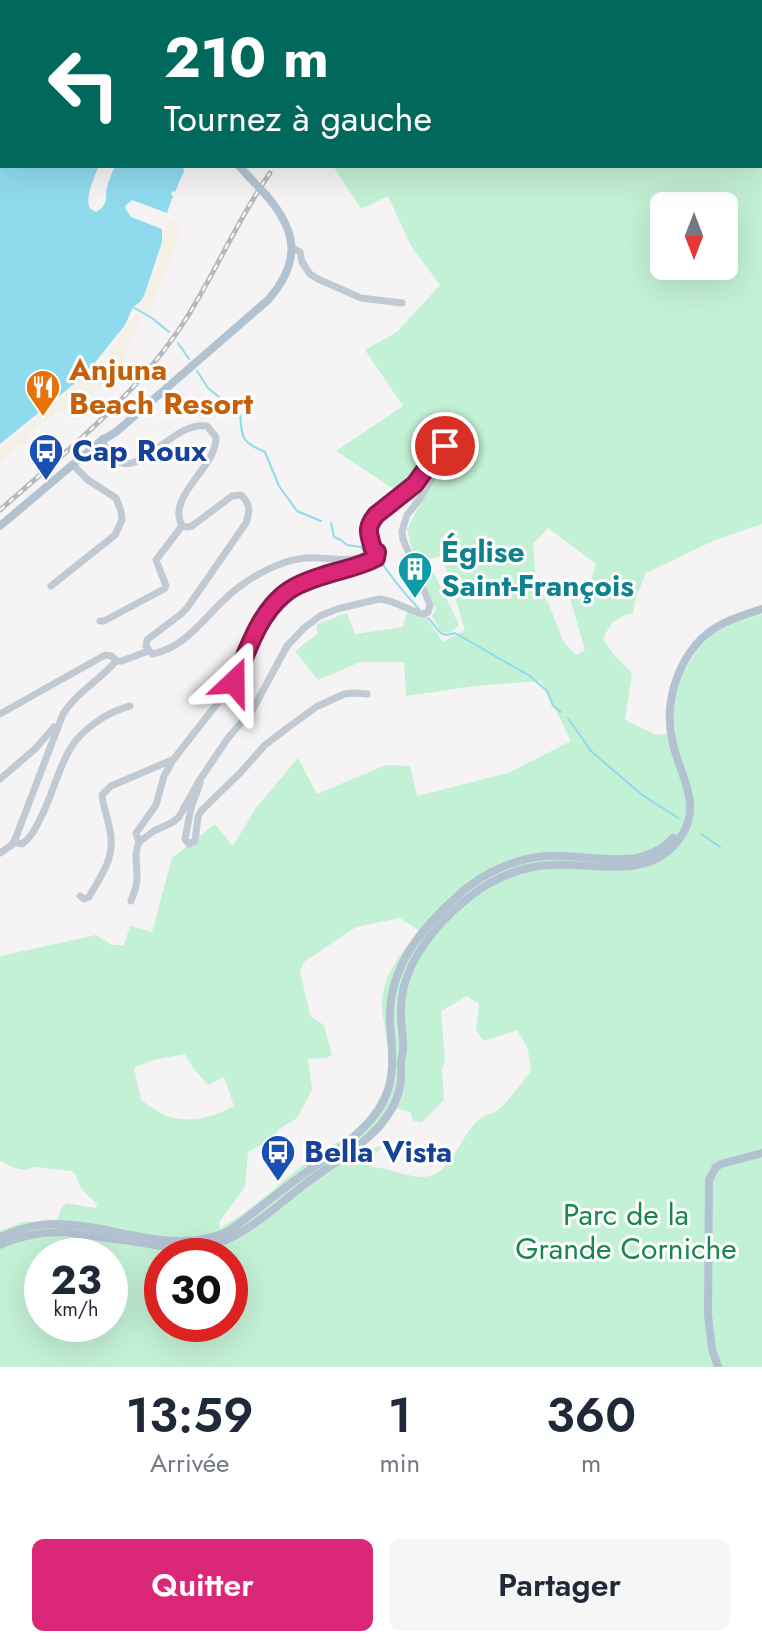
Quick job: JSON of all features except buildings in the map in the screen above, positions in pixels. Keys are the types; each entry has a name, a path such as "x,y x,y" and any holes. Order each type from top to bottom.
{"main road":[{"path":"0,526 268,300 278,288 290,265 293,248 291,235 285,219 241,168"},
{"path":"0,1245 27,1235 65,1232 188,1249 208,1246 228,1239 255,1222 370,1135 397,1098 401,1085 401,1057 397,1034 390,1021 404,971 415,952 470,896 496,880 533,867 550,865 628,866 650,862 678,842 685,828 690,798 670,728 670,705 676,680 691,653 706,636 723,623 762,609"},
{"path":"0,1237 27,1227 51,1223 179,1241 205,1239 227,1232 356,1135 376,1115 391,1082 390,999 397,972 429,925 466,888 517,862 544,856 643,858 660,850 678,834 689,810"},
{"path":"401,1057 403,988 423,945"},
{"path":"718,1367 708,1315 709,1180 721,1164 762,1153"}],"street":[{"path":"293,248 300,252 310,274 318,279 361,298 402,303"},
{"path":"101,441 121,463 132,465 188,428 207,426 212,431 216,437 215,452 180,505 178,516 182,526"},
{"path":"131,901 138,877 135,859 139,842 179,817 228,738 253,709 287,646 304,628 320,616 337,609 379,599 417,613 428,612 430,605 402,531 407,515 448,452 445,446 415,484 371,521 368,534 377,552 376,558 325,575 282,596 257,629 234,682 173,760 164,776 156,805 136,833 139,842"},
{"path":"51,586 115,535 122,520 116,498 88,480 73,465"},
{"path":"182,526 192,526 232,496 241,495 249,505 246,523 213,573 181,614 150,636 146,646 152,654 195,632 226,597 282,563 316,558 357,559 373,549"},
{"path":"100,621 164,589 166,586 156,560 182,526"},
{"path":"0,853 13,843 68,706 116,661 148,651"},
{"path":"0,714 105,655 112,656 116,661"},
{"path":"199,781 200,788 191,808 185,839 189,844 195,841 201,811 265,745 316,707 344,694 367,694"},
{"path":"13,843 22,844 29,838 49,801 74,742 105,716 116,709 130,706"},
{"path":"0,779 35,749 53,727 57,727"},
{"path":"80,896 84,899 89,897 111,855 110,830 102,795 111,786 173,760"}],"green space":[{"name":"Parc de la Grande Corniche","path":"334,168 762,168 762,524 715,540 646,573 633,613 614,622 603,639 632,673 625,720 656,735 675,733 674,711 679,684 698,650 726,626 762,614 762,1367 0,1367 0,1231 22,1222 57,1220 66,1203 95,1208 98,1205 82,1190 71,1171 34,1167 25,1170 0,1161 0,956 96,935 112,945 124,945 130,926 152,932 172,858 215,824 233,846 256,808 298,758 317,794 386,765 410,766 417,796 508,773 571,741 541,681 406,696 404,662 360,662 318,680 295,651 317,634 317,624 347,613 355,634 403,627 407,612 426,617 443,642 465,630 442,556 415,562 407,529 419,506 336,451 403,406 365,350 397,332 440,285 411,246 388,196 361,209","holes":["548,528 596,564 589,586 569,595 585,650 576,655 563,641 536,581 533,544","400,918 420,931 395,962 384,990 382,1007 389,1073 374,1109 348,1135 313,1157 257,1203 220,1228 219,1222 245,1187 248,1152 271,1140 279,1129 297,1118 312,1090 308,1059 332,1055 324,1025 311,1017 300,972 304,962 356,927","467,996 479,1004 476,1031 484,1041 517,1030 528,1049 531,1071 502,1106 476,1122 440,1171 422,1177 372,1167 370,1159 380,1146 357,1155 362,1146 381,1132 398,1108 411,1113 413,1121 422,1122 444,1100 441,1011","185,1054 208,1085 224,1077 234,1106 211,1116 179,1119 166,1116 141,1100 134,1068 153,1060"]},
{"path":"431,567 459,625 450,633 441,632 432,616 436,610 419,572"}],"sand":[{"path":"168,218 179,224 176,247 148,315 139,309 158,264"},
{"path":"138,311 145,316 134,333 123,362 100,388 77,404 57,411 29,433 30,440 0,463 0,449 93,370"}],"water":[{"path":"0,168 98,168 88,199 90,208 96,212 105,204 114,168 183,168 175,192 172,191 167,213 132,200 126,205 131,217 162,229 162,242 144,296 133,307 125,325 85,375 0,444"}],"waterway":[{"path":"133,307 169,332"},
{"path":"178,343 189,359"},
{"path":"197,371 208,388 240,414 244,438 265,452 279,486 297,511 321,521"},
{"path":"331,523 334,537 347,545 361,547 364,552"},
{"path":"378,557 419,609"},
{"path":"428,618 442,634 455,633 530,676 547,691 553,706 561,712"},
{"path":"568,718 591,751 641,794 678,818"},
{"path":"701,834 720,847"}],"railway":[{"path":"0,510 99,422 165,349 195,304 270,173"}],"place":[{"name":"Anjuna Beach Resort","path":"43,418"},
{"name":"Cap Roux","path":"46,482"},
{"name":"Église Saint-François","path":"415,600"},
{"name":"Bella Vista","path":"278,1183"}],"route":[{"path":"234,682 257,629 282,596 325,575 376,558 378,555 368,534 371,521 415,484 445,446"}]}
